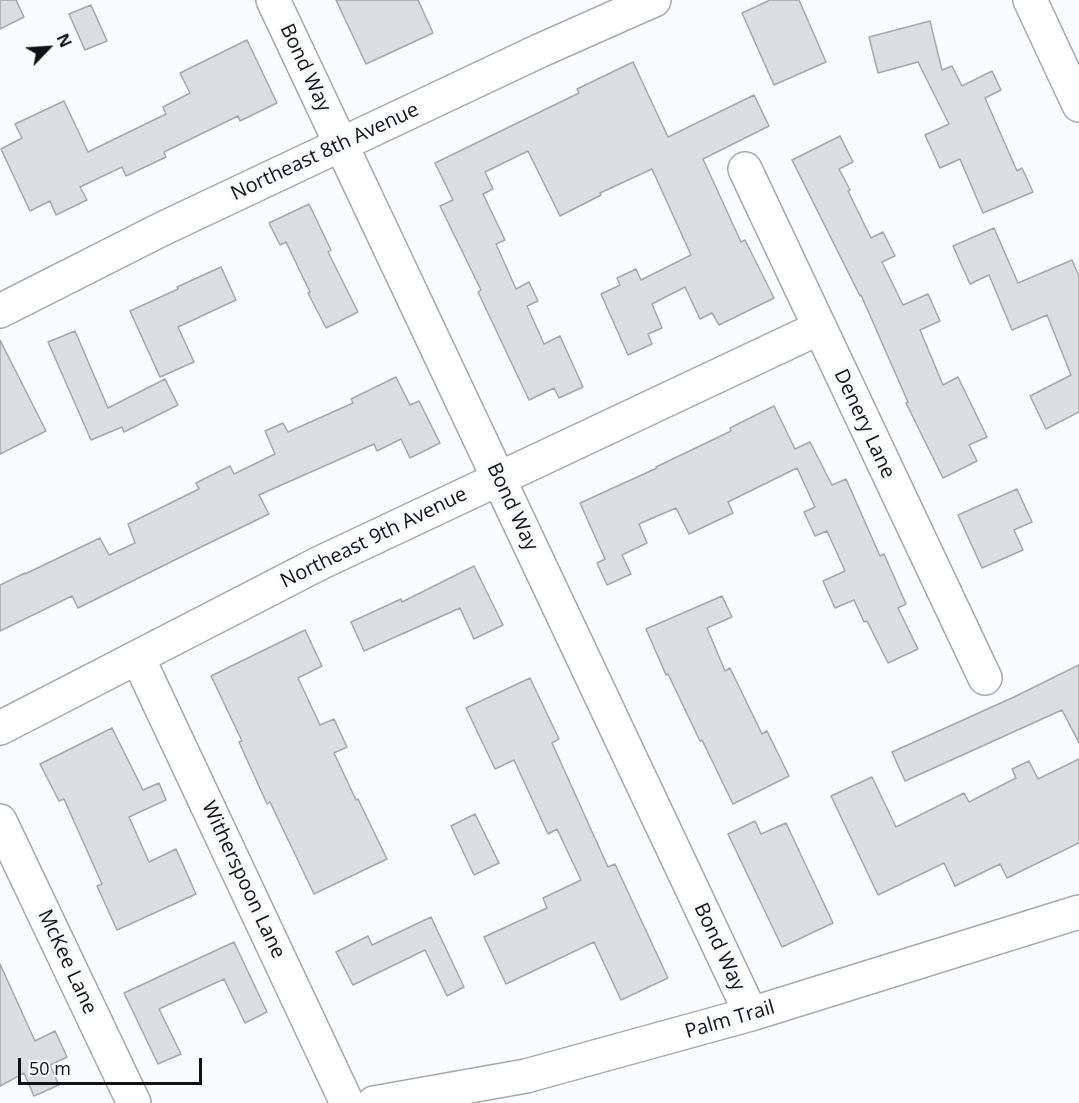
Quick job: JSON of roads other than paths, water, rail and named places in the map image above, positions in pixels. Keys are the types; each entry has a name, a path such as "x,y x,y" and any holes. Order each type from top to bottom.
{"street":[{"name":"Bond Way","path":"273,0 751,1014"},
{"name":"Northeast 8th Avenue","path":"0,311 162,228 539,51 654,0"},
{"path":"1030,0 1079,105"},
{"name":"Denery Lane","path":"745,170 985,678"},
{"name":"Northeast 9th Avenue","path":"0,728 320,563 819,328"},
{"name":"Witherspoon Lane","path":"138,658 347,1103"},
{"name":"McKee Lane","path":"0,821 134,1103"},
{"name":"Palm Trail","path":"374,1103 526,1076 751,1014 1079,912"}]}
